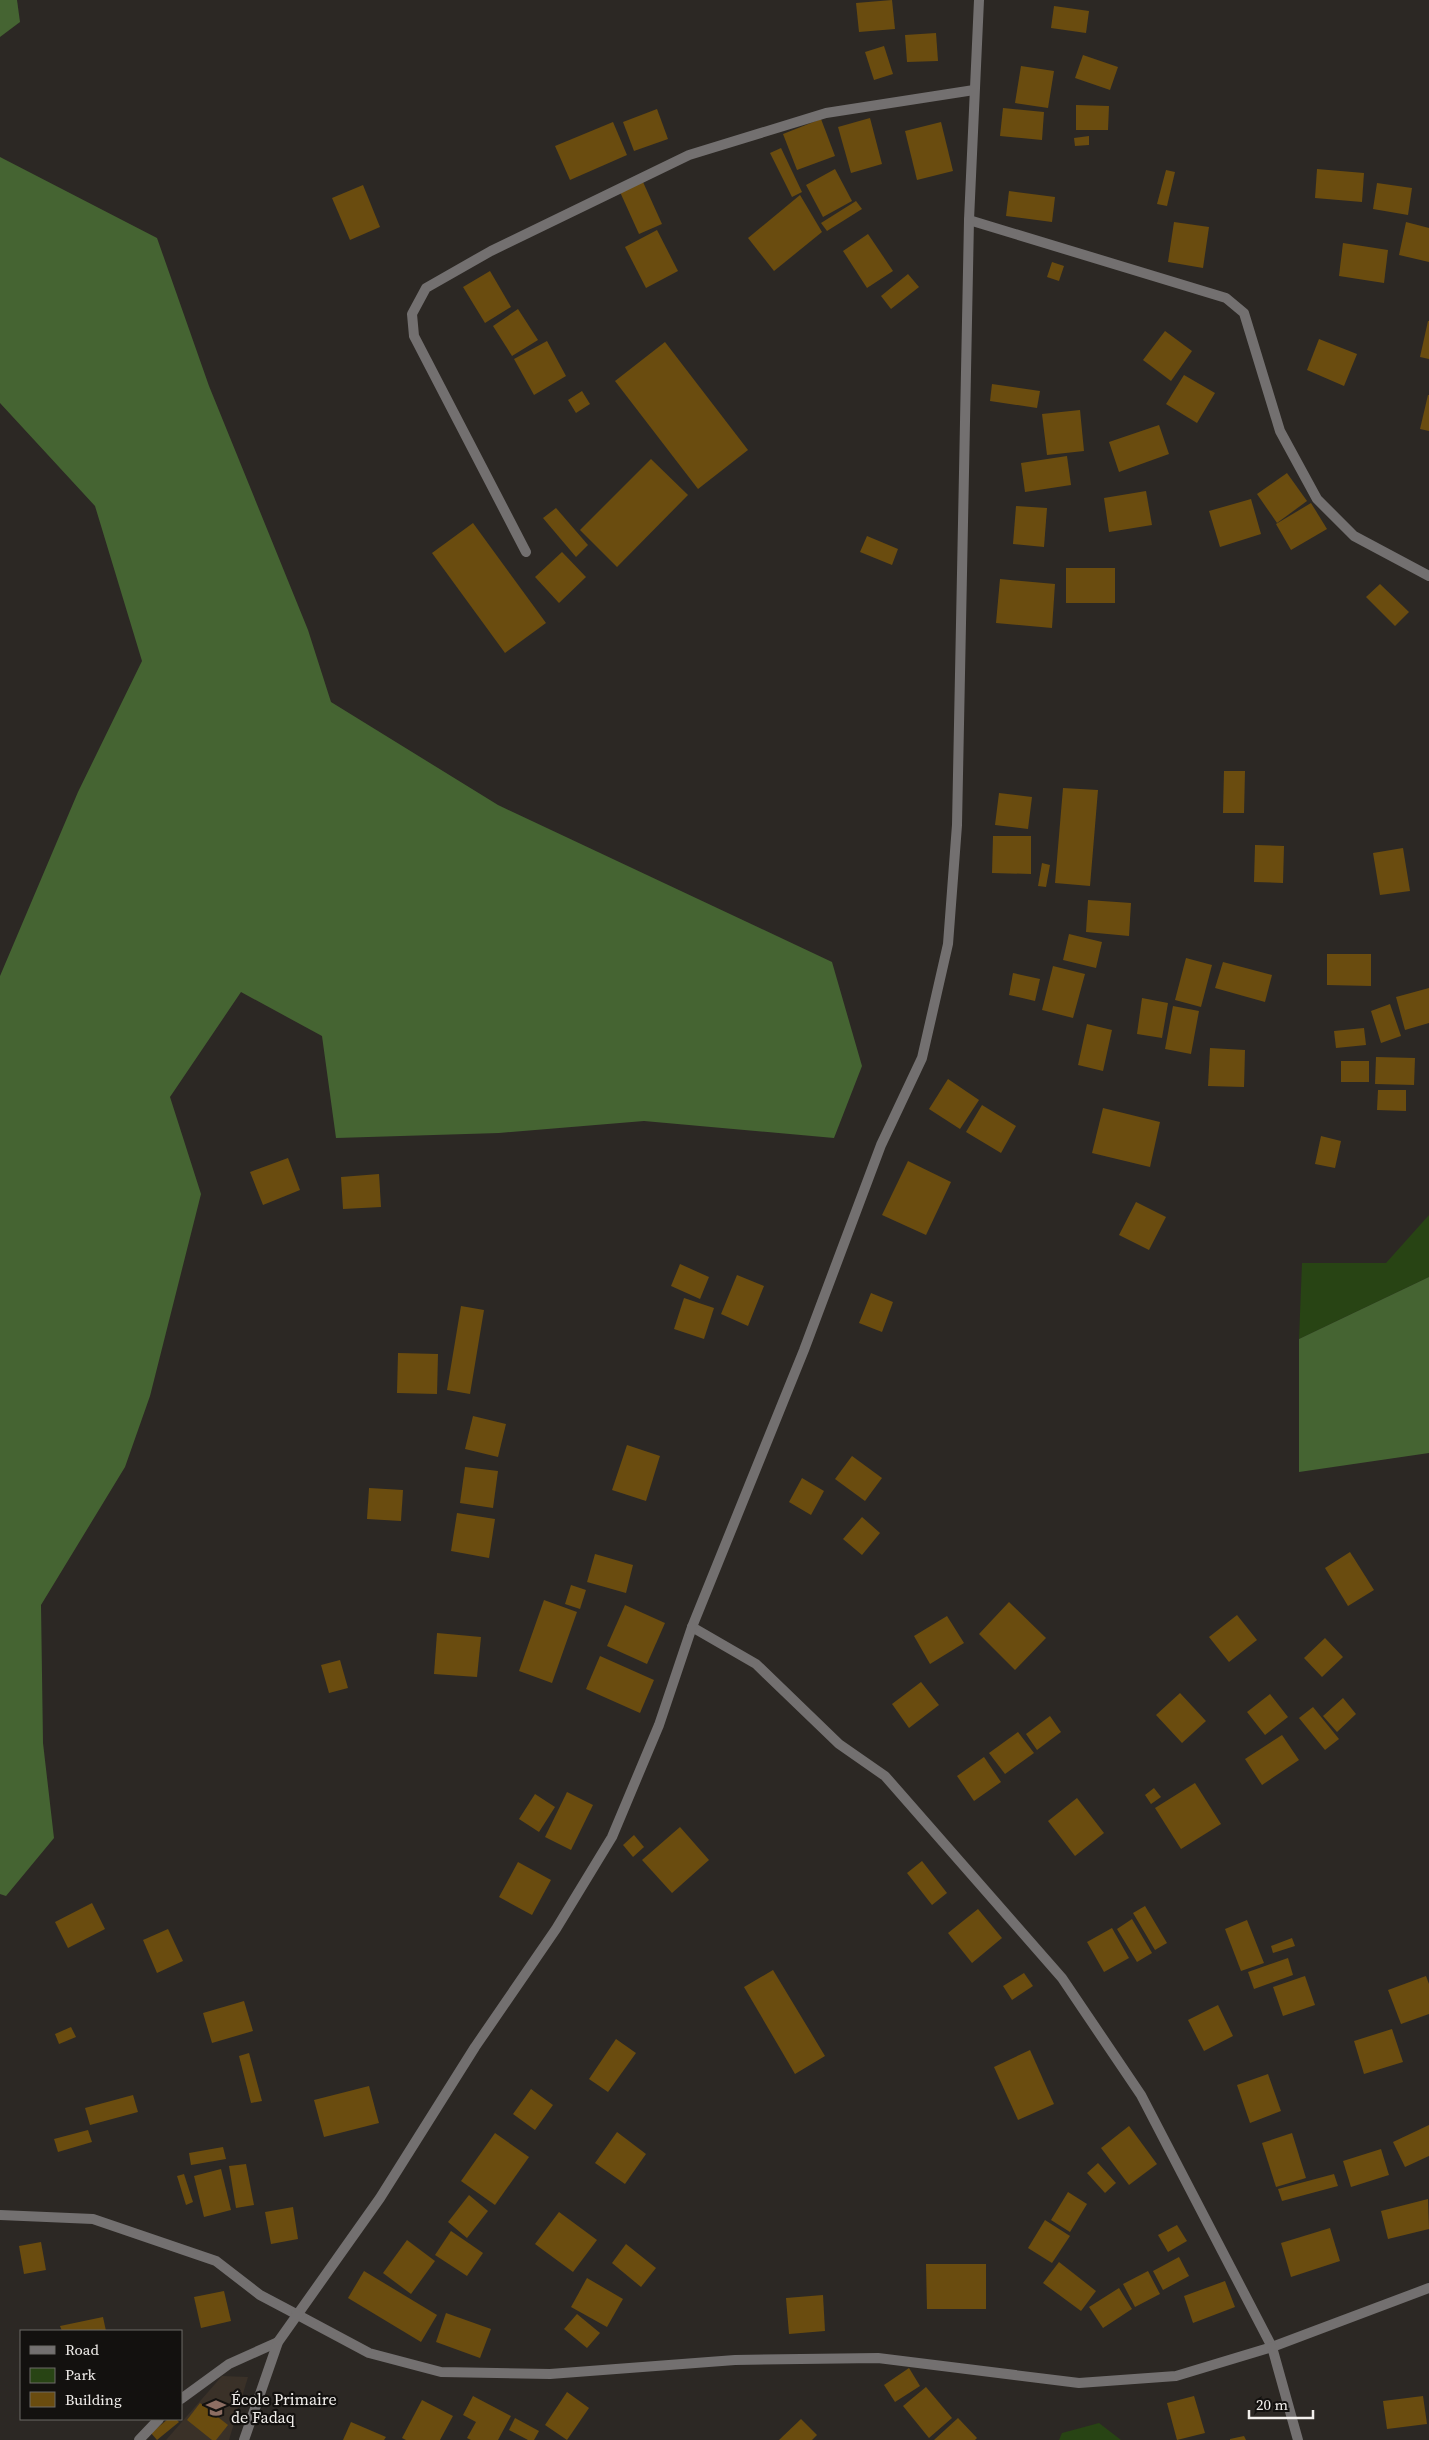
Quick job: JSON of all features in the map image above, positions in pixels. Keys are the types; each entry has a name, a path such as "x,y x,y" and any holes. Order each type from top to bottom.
{"street":[{"path":"244,2440 278,2342 380,2198 475,2047 556,1929 612,1837 659,1725 692,1628 804,1350 881,1145 922,1058 948,944 956,825 969,220 979,0"},
{"path":"526,552 414,336 412,314 426,288 491,251 689,155 826,113 974,90"},
{"path":"969,220 1226,298 1244,314 1280,431 1317,499 1354,536 1429,576"},
{"path":"692,1628 756,1664 839,1744 884,1776 1062,1978 1141,2094 1272,2347 1298,2440"},
{"path":"0,2215 92,2219 216,2261 260,2295 369,2353 441,2372 550,2374 735,2360 878,2358 1079,2383 1176,2376 1272,2347 1429,2288"},
{"path":"182,2398 229,2364 278,2342"},
{"path":"139,2440 158,2420"}],"shaded area":[{"name":"École Primaire de Fadaq","path":"222,2376 248,2377 229,2440 166,2440"}],"green space":[{"path":"0,0 17,0 20,22 0,37"},
{"path":"0,157 157,238 209,386 308,630 331,702 498,805 832,962 862,1066 834,1138 644,1121 499,1133 336,1138 322,1036 241,992 170,1097 201,1194 150,1396 125,1467 41,1605 43,1743 54,1838 6,1896 0,1894 0,976 78,792 142,661 95,506 0,403"},
{"path":"1429,1215 1429,1277 1299,1339 1302,1263 1386,1263"},
{"path":"1429,1277 1429,1453 1299,1472 1299,1339"},
{"path":"1099,2423 1121,2440 1059,2440 1062,2433"}],"building":[{"path":"892,0 895,29 859,32 856,3"},
{"path":"1054,6 1089,11 1086,33 1051,28"},
{"path":"936,33 938,61 907,62 905,35"},
{"path":"884,46 893,74 874,80 865,52"},
{"path":"1083,55 1118,67 1110,90 1075,78"},
{"path":"1021,66 1054,71 1048,108 1015,103"},
{"path":"1076,105 1109,106 1108,130 1076,130"},
{"path":"1003,108 1044,112 1042,140 1000,136"},
{"path":"657,109 668,139 634,151 623,122"},
{"path":"870,118 882,164 851,173 838,127"},
{"path":"821,119 835,156 797,170 783,134"},
{"path":"613,122 627,155 570,180 555,146"},
{"path":"941,122 953,171 917,180 905,131"},
{"path":"1089,136 1089,145 1075,146 1074,138"},
{"path":"781,148 802,192 792,197 770,153"},
{"path":"835,169 852,201 823,217 806,185"},
{"path":"1317,169 1364,173 1362,202 1315,198"},
{"path":"1166,170 1175,172 1167,206 1157,204"},
{"path":"643,182 662,224 639,234 620,192"},
{"path":"1377,183 1412,188 1408,215 1373,209"},
{"path":"363,185 380,227 350,240 332,198"},
{"path":"1009,191 1055,197 1052,222 1006,216"},
{"path":"800,195 822,232 774,271 748,238"},
{"path":"856,201 862,209 827,231 821,223"},
{"path":"1174,222 1209,227 1203,268 1168,262"},
{"path":"1406,222 1429,228 1429,262 1399,255"},
{"path":"657,230 678,271 646,288 625,247"},
{"path":"868,234 893,271 867,288 843,251"},
{"path":"1343,243 1388,250 1384,283 1339,276"},
{"path":"1052,262 1064,266 1059,281 1047,277"},
{"path":"490,271 511,307 485,323 463,287"},
{"path":"908,274 919,287 891,309 881,296"},
{"path":"518,309 538,340 512,356 493,326"},
{"path":"1429,321 1429,359 1420,357"},
{"path":"1165,331 1192,351 1171,381 1143,360"},
{"path":"1319,339 1357,354 1344,386 1307,370"},
{"path":"547,341 566,376 534,395 514,359"},
{"path":"665,342 748,450 698,489 615,381"},
{"path":"1184,375 1215,393 1197,423 1166,404"},
{"path":"992,384 1040,391 1037,408 990,401"},
{"path":"582,391 590,404 576,413 568,400"},
{"path":"1429,395 1429,431 1420,429"},
{"path":"1080,410 1084,451 1047,455 1042,414"},
{"path":"1159,425 1169,454 1119,472 1109,442"},
{"path":"1067,456 1071,485 1025,492 1021,463"},
{"path":"651,459 688,495 617,567 580,530"},
{"path":"1287,473 1307,501 1277,523 1257,494"},
{"path":"1146,491 1152,525 1109,532 1104,498"},
{"path":"1251,499 1261,534 1220,547 1209,511"},
{"path":"1311,503 1327,529 1291,550 1276,524"},
{"path":"1016,506 1047,508 1044,547 1013,544"},
{"path":"556,508 588,545 576,557 543,518"},
{"path":"473,523 546,623 505,653 432,553"},
{"path":"867,536 898,549 892,565 860,552"},
{"path":"562,552 586,577 559,603 535,577"},
{"path":"1066,568 1115,568 1115,603 1066,603"},
{"path":"1000,579 1055,584 1052,628 996,623"},
{"path":"1380,584 1409,612 1395,626 1366,597"},
{"path":"1224,771 1245,771 1244,813 1223,813"},
{"path":"1063,788 1098,790 1090,886 1055,883"},
{"path":"999,793 1032,797 1028,829 995,825"},
{"path":"993,836 1031,836 1031,874 992,873"},
{"path":"1255,845 1284,846 1283,883 1254,882"},
{"path":"1403,848 1410,891 1380,895 1373,853"},
{"path":"1042,863 1050,865 1046,887 1038,886"},
{"path":"1088,900 1131,903 1129,936 1086,932"},
{"path":"1069,934 1102,942 1096,968 1063,960"},
{"path":"1327,954 1371,954 1371,986 1327,985"},
{"path":"1186,958 1212,965 1201,1007 1175,1000"},
{"path":"1223,962 1272,975 1265,1002 1215,988"},
{"path":"1053,966 1085,974 1073,1018 1042,1010"},
{"path":"1013,973 1040,979 1035,1001 1009,995"},
{"path":"1429,988 1429,1023 1405,1030 1396,997"},
{"path":"1142,998 1168,1003 1162,1038 1137,1034"},
{"path":"1390,1004 1401,1036 1381,1043 1371,1011"},
{"path":"1173,1006 1199,1011 1191,1054 1165,1049"},
{"path":"1087,1024 1112,1030 1103,1071 1078,1065"},
{"path":"1364,1028 1366,1045 1336,1048 1334,1031"},
{"path":"1210,1048 1245,1050 1244,1087 1208,1086"},
{"path":"1376,1057 1415,1058 1414,1085 1375,1084"},
{"path":"1341,1061 1369,1061 1369,1082 1341,1082"},
{"path":"948,1079 979,1100 960,1129 929,1109"},
{"path":"1378,1090 1406,1090 1406,1111 1377,1110"},
{"path":"982,1105 1016,1126 1001,1153 966,1132"},
{"path":"1103,1108 1160,1122 1150,1167 1092,1153"},
{"path":"1321,1136 1341,1141 1335,1168 1315,1164"},
{"path":"288,1158 300,1190 263,1205 250,1172"},
{"path":"908,1161 951,1182 926,1235 882,1215"},
{"path":"379,1174 381,1207 343,1209 341,1177"},
{"path":"1136,1202 1166,1217 1149,1250 1119,1235"},
{"path":"680,1264 709,1277 700,1299 671,1286"},
{"path":"737,1275 764,1286 748,1326 721,1314"},
{"path":"871,1293 893,1302 882,1332 859,1323"},
{"path":"684,1298 714,1308 704,1339 674,1329"},
{"path":"461,1306 484,1310 470,1394 447,1390"},
{"path":"398,1353 438,1354 437,1394 397,1393"},
{"path":"473,1416 506,1424 498,1457 465,1449"},
{"path":"627,1445 660,1456 646,1501 612,1490"},
{"path":"852,1456 882,1478 865,1501 835,1479"},
{"path":"465,1467 498,1471 493,1508 460,1503"},
{"path":"802,1478 824,1491 811,1515 789,1502"},
{"path":"369,1488 403,1490 401,1521 367,1519"},
{"path":"457,1513 495,1519 489,1558 451,1551"},
{"path":"862,1517 880,1533 862,1555 843,1539"},
{"path":"1350,1552 1374,1590 1348,1606 1325,1568"},
{"path":"595,1554 633,1565 626,1593 587,1582"},
{"path":"571,1585 586,1590 580,1609 565,1604"},
{"path":"544,1600 577,1612 552,1683 519,1671"},
{"path":"1009,1602 1046,1638 1015,1670 979,1634"},
{"path":"625,1605 665,1623 647,1664 607,1646"},
{"path":"1237,1615 1257,1640 1229,1662 1209,1637"},
{"path":"947,1616 964,1643 930,1664 914,1636"},
{"path":"437,1633 481,1637 477,1677 434,1674"},
{"path":"1325,1638 1343,1657 1322,1677 1304,1658"},
{"path":"600,1656 654,1680 640,1713 586,1689"},
{"path":"340,1660 348,1688 329,1693 321,1665"},
{"path":"921,1682 939,1705 909,1728 892,1704"},
{"path":"1180,1693 1206,1721 1182,1743 1156,1715"},
{"path":"1270,1694 1288,1717 1265,1735 1247,1712"},
{"path":"1343,1698 1356,1714 1337,1732 1323,1716"},
{"path":"1313,1707 1339,1739 1325,1750 1299,1718"},
{"path":"1050,1716 1061,1732 1037,1750 1026,1734"},
{"path":"1018,1732 1034,1753 1005,1774 989,1753"},
{"path":"1282,1735 1299,1760 1262,1785 1245,1759"},
{"path":"984,1757 1001,1782 974,1801 957,1776"},
{"path":"1195,1783 1221,1824 1181,1849 1155,1808"},
{"path":"1154,1788 1161,1797 1151,1804 1145,1795"},
{"path":"567,1792 593,1805 571,1850 545,1837"},
{"path":"535,1794 555,1807 539,1832 519,1819"},
{"path":"1077,1798 1104,1833 1075,1856 1048,1821"},
{"path":"680,1827 709,1860 672,1893 642,1860"},
{"path":"634,1835 644,1847 633,1857 623,1845"},
{"path":"922,1861 947,1893 932,1905 907,1873"},
{"path":"518,1862 551,1880 532,1915 499,1897"},
{"path":"92,1903 105,1929 68,1948 55,1922"},
{"path":"1145,1906 1167,1943 1155,1950 1133,1913"},
{"path":"978,1909 1002,1938 972,1963 948,1933"},
{"path":"1132,1919 1152,1953 1137,1962 1117,1929"},
{"path":"1247,1920 1264,1963 1241,1971 1225,1929"},
{"path":"1112,1928 1129,1958 1104,1972 1087,1942"},
{"path":"168,1929 183,1961 157,1973 143,1940"},
{"path":"1292,1938 1295,1946 1273,1953 1271,1946"},
{"path":"1288,1958 1293,1975 1254,1989 1248,1972"},
{"path":"773,1970 825,2056 795,2074 744,1987"},
{"path":"1024,1973 1033,1986 1012,2000 1003,1986"},
{"path":"1305,1976 1315,2005 1283,2016 1273,1987"},
{"path":"1426,1976 1429,1984 1429,2014 1401,2024 1388,1990"},
{"path":"244,2001 253,2031 212,2043 203,2013"},
{"path":"1218,2005 1233,2036 1204,2051 1188,2020"},
{"path":"71,2027 76,2037 59,2044 55,2034"},
{"path":"1392,2029 1403,2062 1364,2074 1354,2041"},
{"path":"616,2039 636,2053 608,2092 589,2079"},
{"path":"1030,2050 1054,2104 1018,2120 994,2067"},
{"path":"249,2053 262,2101 251,2103 239,2056"},
{"path":"1268,2074 1281,2111 1250,2123 1237,2085"},
{"path":"369,2086 379,2123 324,2137 314,2100"},
{"path":"531,2089 553,2105 535,2130 513,2114"},
{"path":"133,2095 138,2112 90,2125 85,2108"},
{"path":"1429,2125 1429,2156 1405,2167 1393,2142"},
{"path":"1129,2126 1157,2164 1129,2185 1101,2148"},
{"path":"88,2130 92,2142 58,2152 54,2139"},
{"path":"617,2132 646,2154 625,2184 595,2163"},
{"path":"495,2133 529,2157 495,2205 461,2181"},
{"path":"1292,2133 1306,2178 1276,2187 1262,2143"},
{"path":"223,2147 226,2159 191,2165 189,2153"},
{"path":"1381,2149 1389,2175 1351,2187 1343,2161"},
{"path":"1098,2163 1116,2183 1105,2193 1087,2173"},
{"path":"246,2164 254,2205 236,2208 229,2166"},
{"path":"221,2169 231,2210 204,2217 194,2176"},
{"path":"184,2174 193,2202 186,2205 177,2176"},
{"path":"1334,2174 1338,2186 1282,2201 1278,2189"},
{"path":"1068,2192 1087,2204 1070,2232 1051,2220"},
{"path":"469,2195 488,2211 467,2238 448,2222"},
{"path":"1428,2199 1429,2229 1388,2239 1381,2211"},
{"path":"293,2207 298,2239 271,2244 265,2212"},
{"path":"559,2212 597,2240 573,2272 535,2244"},
{"path":"1045,2220 1070,2236 1052,2263 1028,2248"},
{"path":"1177,2225 1187,2241 1168,2252 1158,2235"},
{"path":"1330,2228 1340,2261 1291,2277 1281,2243"},
{"path":"451,2231 483,2253 467,2276 435,2255"},
{"path":"407,2240 435,2261 411,2294 383,2273"},
{"path":"41,2242 46,2270 24,2274 19,2246"},
{"path":"626,2244 656,2268 641,2287 612,2263"},
{"path":"1179,2257 1189,2276 1163,2290 1153,2271"},
{"path":"1059,2262 1096,2291 1081,2311 1043,2283"},
{"path":"926,2264 986,2264 986,2309 927,2309"},
{"path":"364,2271 437,2315 421,2342 348,2298"},
{"path":"1148,2271 1160,2294 1135,2307 1123,2284"},
{"path":"587,2278 623,2299 607,2327 571,2307"},
{"path":"1225,2281 1235,2307 1193,2323 1184,2296"},
{"path":"1119,2288 1132,2309 1103,2328 1089,2307"},
{"path":"224,2291 231,2321 201,2328 194,2297"},
{"path":"823,2295 825,2331 789,2334 786,2298"},
{"path":"446,2313 491,2329 480,2358 436,2342"},
{"path":"577,2314 600,2333 587,2348 564,2329"},
{"path":"103,2317 106,2330 62,2330 60,2326"},
{"path":"909,2368 920,2386 895,2402 884,2385"},
{"path":"926,2387 952,2418 929,2438 903,2406"},
{"path":"567,2392 589,2408 567,2440 545,2425"},
{"path":"473,2396 511,2416 498,2440 471,2440 467,2438 476,2422 463,2415"},
{"path":"1194,2396 1205,2433 1177,2440 1167,2403"},
{"path":"1423,2396 1427,2424 1387,2429 1383,2401"},
{"path":"422,2400 453,2416 440,2440 406,2440 402,2438"},
{"path":"200,2403 228,2425 216,2440 212,2440 187,2420"},
{"path":"515,2418 539,2431 534,2440 528,2440 509,2430"},
{"path":"958,2418 977,2438 975,2440 934,2440"},
{"path":"801,2419 817,2435 812,2440 779,2440"},
{"path":"167,2420 177,2420 179,2422 157,2440 151,2433"},
{"path":"351,2422 386,2437 384,2440 343,2440"},
{"path":"1244,2436 1246,2440 1230,2440 1230,2439"}],"place":[{"name":"École Primaire de Fadaq","path":"216,2408"}]}
